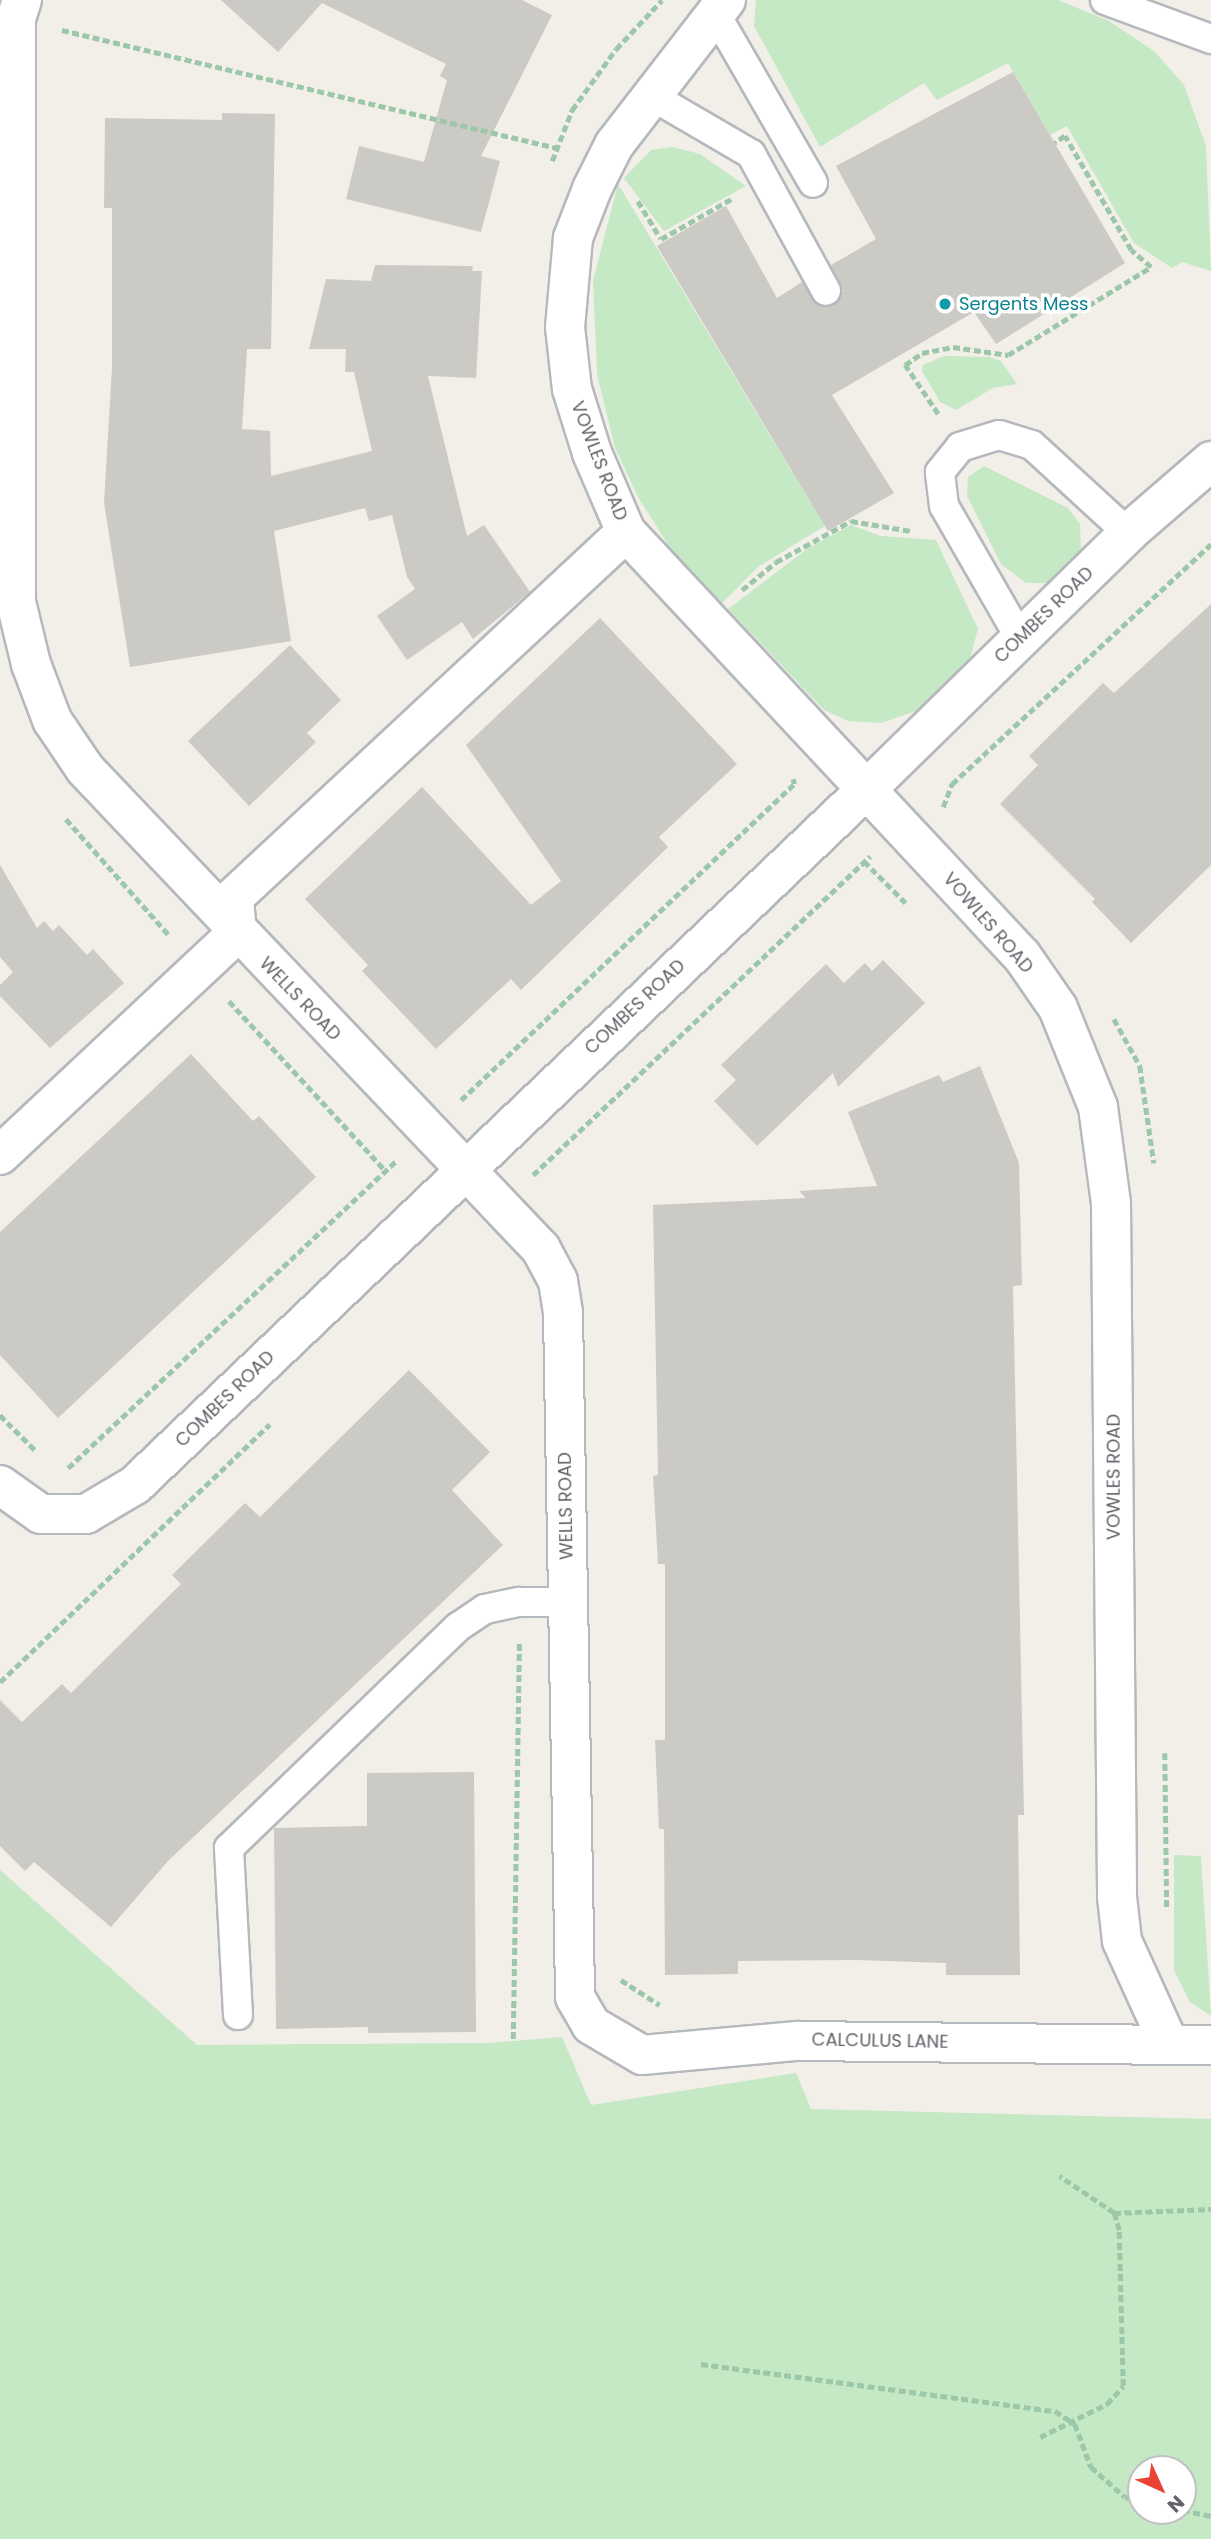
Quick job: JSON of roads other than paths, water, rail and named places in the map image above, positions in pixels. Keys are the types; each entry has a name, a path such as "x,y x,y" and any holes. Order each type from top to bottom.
{"street":[{"name":"VOWLES ROAD","path":"721,6 650,95 604,164 573,238 565,327 572,389 592,453 626,532 1022,956 1058,1008 1098,1107 1111,1203 1116,1850 1122,1941 1169,2044"},
{"name":"WELLS ROAD","path":"19,10 16,602 31,664 52,720 85,769 237,933 541,1250 558,1282 563,1313 575,1997"},
{"name":"COMBES ROAD","path":"0,1485 41,1514 86,1514 135,1485 464,1169 867,789 1128,533 1211,461"},
{"path":"0,1155 237,933 234,897 626,532"},
{"name":"CALCULUS LANE","path":"575,1997 591,2025 642,2055 797,2041 1211,2045"}],"lane":[{"path":"1105,0 1211,39"},
{"path":"721,6 813,183"},
{"path":"650,95 751,153 826,291"},
{"path":"1020,638 944,506 940,472 960,447 999,435 1032,445 1128,533"},
{"path":"238,2015 229,1848 458,1627 485,1609 519,1602 567,1602"}],"place":[{"name":"Sergents Mess","path":"945,304"}]}
